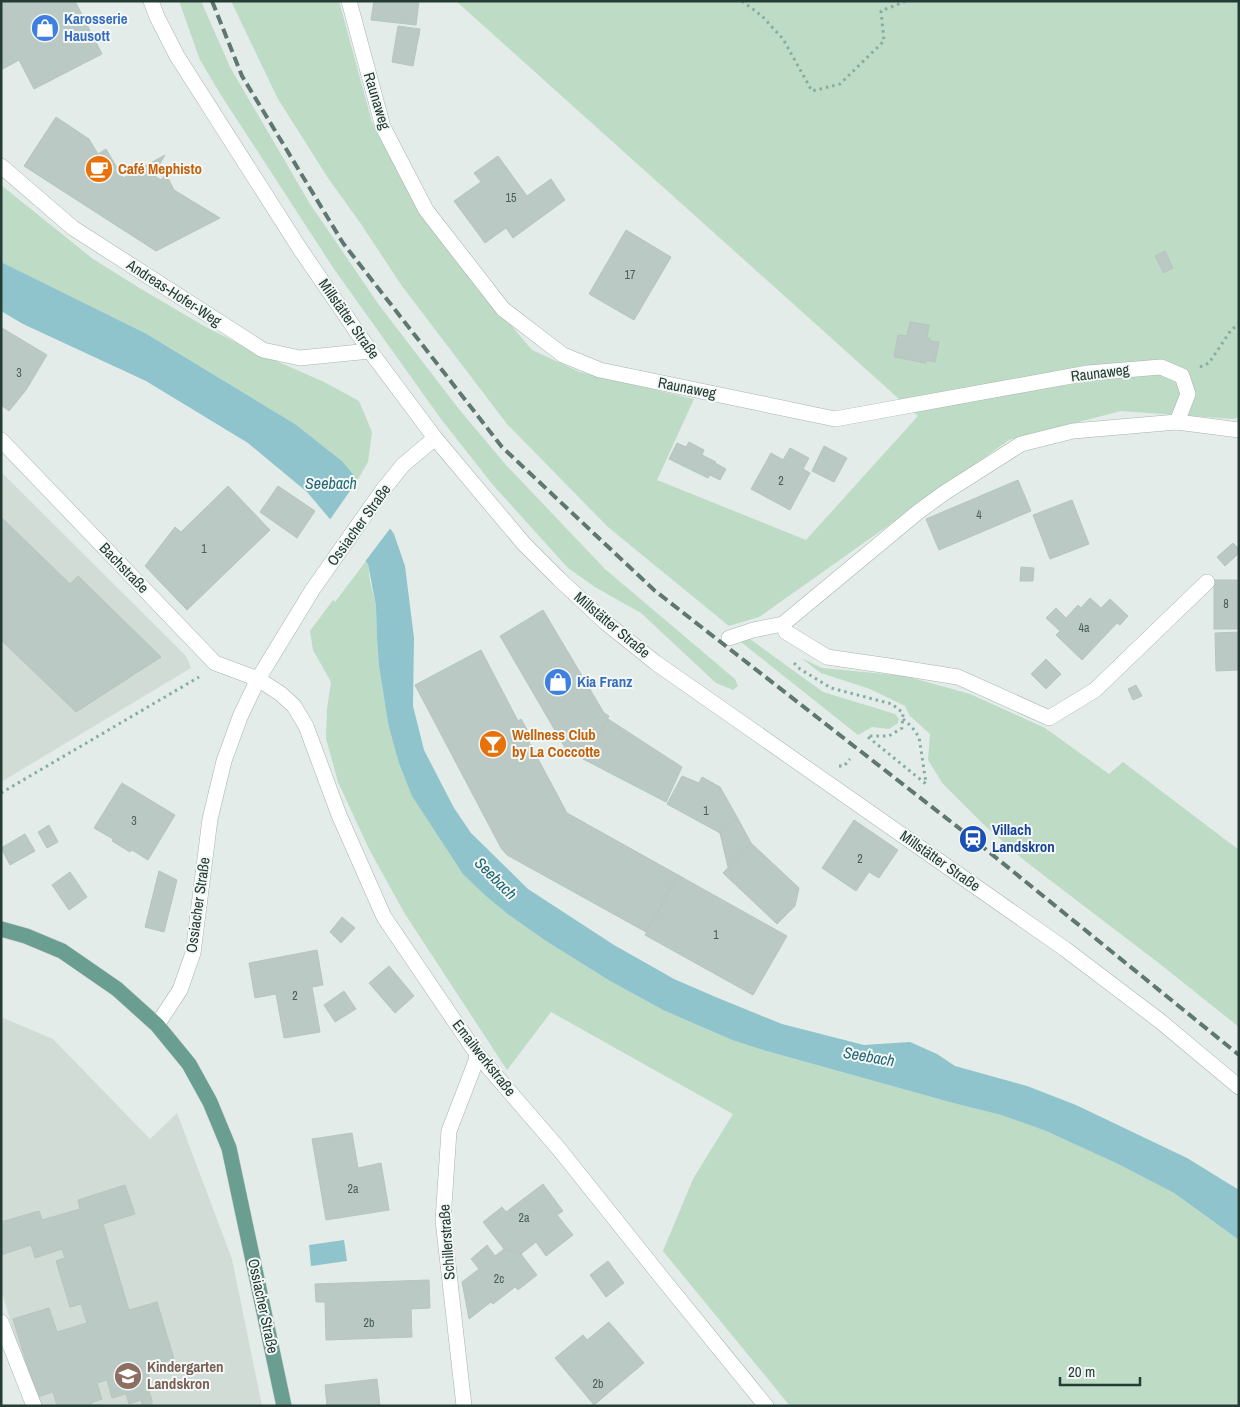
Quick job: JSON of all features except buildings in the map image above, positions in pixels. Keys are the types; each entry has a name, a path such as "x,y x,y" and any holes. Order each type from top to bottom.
{"main road":[{"path":"1,930 34,939 62,951 117,989 157,1025"},
{"name":"Ossiacher Straße","path":"157,1025 189,1064 210,1102 229,1148 284,1406"}],"street":[{"name":"Millstätter Straße","path":"151,1 177,56 300,249 370,351 436,438 524,544 559,580 605,622 656,663 1065,949 1160,1022 1239,1087"},
{"name":"Raunaweg","path":"349,1 383,127 426,210 503,309 563,355 600,370 835,418 1088,373 1161,367 1182,376"},
{"name":"Andreas-Hofer-Weg","path":"1,166 74,228 263,350 300,358 370,351"},
{"path":"1177,422 1188,394 1182,376"},
{"path":"729,638 753,630 783,624 918,512 944,493 1021,444 1073,431 1177,422 1239,430"},
{"name":"Ossiacher Straße","path":"157,1025 180,990 193,953 210,819 224,761 240,717 258,679 313,589 382,491 403,465 436,438"},
{"name":"Bachstraße","path":"1,440 215,663 258,679"},
{"path":"783,624 786,632 827,657 958,678 1049,718 1095,690 1208,582"},
{"name":"Emailwerkstraße","path":"258,679 281,694 294,706 306,726 339,815 384,917 477,1054 559,1149 766,1406"},
{"name":"Schillerstraße","path":"464,1406 443,1220 449,1131 477,1054"},
{"path":"1,1322 34,1406"}],"path":[{"path":"742,1 762,16 783,39 812,91 840,84 884,40 881,11 906,1"},
{"path":"1182,376 1209,363 1231,330 1239,324"},
{"path":"787,658 800,669 831,688 892,704 903,713 902,718 902,728 889,736 867,736 926,784 919,737 902,718"},
{"path":"1,794 203,675 215,663"}],"shaded area":[{"path":"1,472 186,656 191,668 1,782"},
{"path":"1,1017 53,1039 150,1139 177,1113 232,1259 262,1406 35,1406 1,1289"}],"green space":[{"path":"179,1 201,1 230,67 310,204 379,305 458,408 506,465 605,569 735,679 738,686 733,690 716,683 641,613 595,587 568,568 493,485 441,419 334,269 221,95 200,60"},
{"path":"231,1 339,1 372,122 476,284 532,350 580,372 694,399 657,480 806,540 918,416 456,1 1239,1 1239,417 1233,419 1121,411 1009,440 759,617 729,626 608,527 507,424 402,286 328,178 278,99"},
{"path":"1,185 93,259 141,289 204,326 251,350 324,382 359,401 372,432 368,462 357,481 342,461 295,424 145,333 1,262"},
{"path":"366,561 376,606 379,666 388,723 509,915 546,941 610,981 663,1010 732,1040 1001,1115 1046,1131 1118,1164 1174,1193 1239,1240 1239,1406 790,1406 663,1251 693,1179 733,1114 551,1012 507,1070 405,914 369,849 338,782 326,738 327,709 331,682 313,650 310,631"},
{"path":"750,639 823,692 895,714 899,719 898,723 889,729 872,727 858,735 741,642"},
{"path":"801,658 822,668 905,676 970,694 1045,728 1109,774 1123,762 1239,850 1239,1027 1025,861 982,823 943,784 928,760 930,734 910,716 905,706 870,689 821,673"}],"water":[{"name":"Seebach","path":"1,262 145,333 295,424 342,461 394,534 405,566 414,638 413,706 424,750 454,808 471,833 528,889 614,945 674,979 718,998 782,1024 864,1045 910,1042 937,1054 955,1066 1027,1086 1076,1105 1187,1158 1239,1190 1239,1240 1174,1193 1118,1164 1046,1131 1001,1115 763,1050 732,1040 663,1010 610,981 546,941 509,915 463,874 412,796 399,763 388,723 379,666 376,606 368,564 307,492 248,443 146,381 23,324 1,311"},
{"path":"344,1240 347,1261 311,1266 309,1245"}],"pier":[{"path":"359,478 392,526 364,563 329,521"}],"railway":[{"path":"212,1 242,76 343,243 502,447 654,590 973,839 1239,1055"}],"place":[{"name":"Karosserie Hausott","path":"45,28"},
{"name":"Café Mephisto","path":"99,169"},
{"name":"Kia Franz","path":"558,682"},
{"name":"Wellness Club by La Coccotte","path":"493,744"},
{"name":"Villach Landskron","path":"973,839"},
{"name":"Kindergarten Landskron","path":"128,1376"}]}
